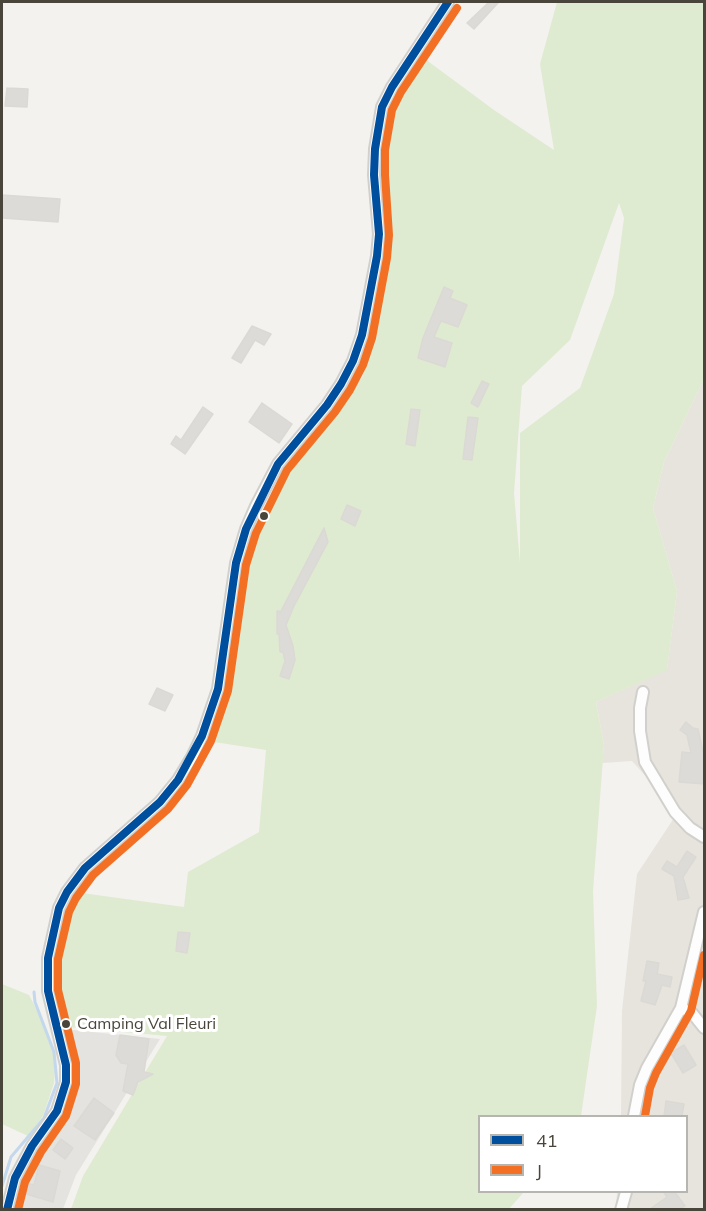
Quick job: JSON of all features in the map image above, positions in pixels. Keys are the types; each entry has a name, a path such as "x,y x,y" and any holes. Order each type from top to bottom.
{"street":[{"path":"7,1209 15,1178 32,1146 57,1111 66,1082 66,1065 50,1003 48,984 48,958 59,908 67,892 85,868 146,815 172,787 192,757 202,736 218,689 236,563 240,544 250,518 278,464 327,405 341,384 353,361 362,334 377,256 378,234 374,175 375,149 382,107 392,87 448,2"},
{"path":"643,692 640,731 645,762 675,812 690,828 705,837"},
{"path":"634,1115 640,1085 647,1068 681,1008 705,912"},
{"path":"681,1008 692,1012 705,1028"},
{"path":"621,1209 625,1193"}],"shaded area":[{"path":"704,379 704,1209 616,1209 617,1193 688,1193 688,1115 621,1115 622,1011 637,874 678,812 632,761 602,763 604,745 596,702 667,669 677,591 653,508 664,462"},
{"path":"64,1029 160,1039 76,1175 63,1209 12,1210 13,1203 40,1144 72,1102 78,1064"}],"green space":[{"path":"557,2 704,2 704,379 664,462 653,508 677,591 667,670 596,702 604,745 593,891 597,1006 581,1115 478,1115 478,1193 523,1193 509,1209 71,1209 83,1176 167,1036 68,1027 61,998 59,970 61,936 82,893 184,907 188,872 259,832 266,750 214,742 235,640 246,565 255,532 277,485 363,376 385,272 387,136 394,102 409,76 425,59 494,110 554,150 540,64","holes":["619,203 624,218 614,294 580,388 520,433 520,563 514,493 522,386 570,340"]},
{"path":"2,984 29,995 40,1016 56,1059 54,1083 43,1116 28,1136 2,1124"}],"building":[{"path":"489,2 498,3 474,29 467,23"},
{"path":"7,88 28,89 27,107 5,106"},
{"path":"2,195 60,199 58,222 2,218"},
{"path":"444,287 453,291 450,298 467,305 458,327 441,321 434,337 452,343 445,367 418,358 423,338"},
{"path":"252,326 271,334 264,345 255,340 241,363 232,358"},
{"path":"482,381 489,384 478,407 471,403"},
{"path":"262,403 292,424 279,443 249,422"},
{"path":"203,407 213,414 185,454 171,444 176,436 181,440"},
{"path":"411,409 420,410 415,446 406,444"},
{"path":"468,417 478,418 472,460 463,459"},
{"path":"347,505 361,511 355,526 341,519"},
{"path":"324,528 328,542 286,625 295,660 289,679 280,676 285,661 283,652 280,652 279,634 277,634 277,611 280,613"},
{"path":"157,688 173,695 165,711 149,704"},
{"path":"686,722 698,729 703,751 705,751 705,784 679,782 682,752 691,753 687,735 680,730"},
{"path":"687,851 696,857 683,877 689,898 678,900 674,876 662,869 667,861 677,867"},
{"path":"178,932 190,933 187,953 176,951"},
{"path":"647,961 659,963 657,974 672,977 670,987 662,985 655,1005 641,1001 646,981 643,981"},
{"path":"120,1035 149,1039 144,1072 153,1074 138,1082 133,1095 123,1091 128,1064 121,1063 116,1055"},
{"path":"684,1045 696,1065 683,1073 671,1053"},
{"path":"94,1098 114,1113 95,1140 74,1126"},
{"path":"666,1101 684,1104 682,1115 664,1115"},
{"path":"61,1139 73,1148 65,1159 53,1150"},
{"path":"39,1165 60,1171 53,1202 23,1193 26,1183 34,1185"},
{"path":"664,1193 675,1193 685,1206 679,1209 650,1209 667,1197"}],"waterway":[{"path":"2,1186 11,1157 44,1118 57,1083 54,1052 35,1002 34,992"}],"transit line":[{"name":"41","path":"7,1210 15,1178 32,1146 57,1111 66,1082 66,1065 48,991 48,958 59,908 67,892 85,868 160,802 178,780 202,736 218,689 236,563 246,529 278,464 327,405 341,384 353,361 362,335 379,234 374,175 375,149 382,107 392,87 448,2"},
{"name":"J","path":"18,1210 25,1182 41,1152 66,1116 76,1084 76,1063 58,990 58,959 69,912 93,875 168,809 187,785 211,741 228,691 246,565 256,533 287,470 335,412 350,390 363,365 372,338 387,258 389,235 385,150 392,110 401,92 457,8"},
{"name":"J","path":"645,1115 650,1088 656,1073 691,1011 704,955"}],"place":[{"name":"Camping Val Fleuri","path":"66,1024"}]}
